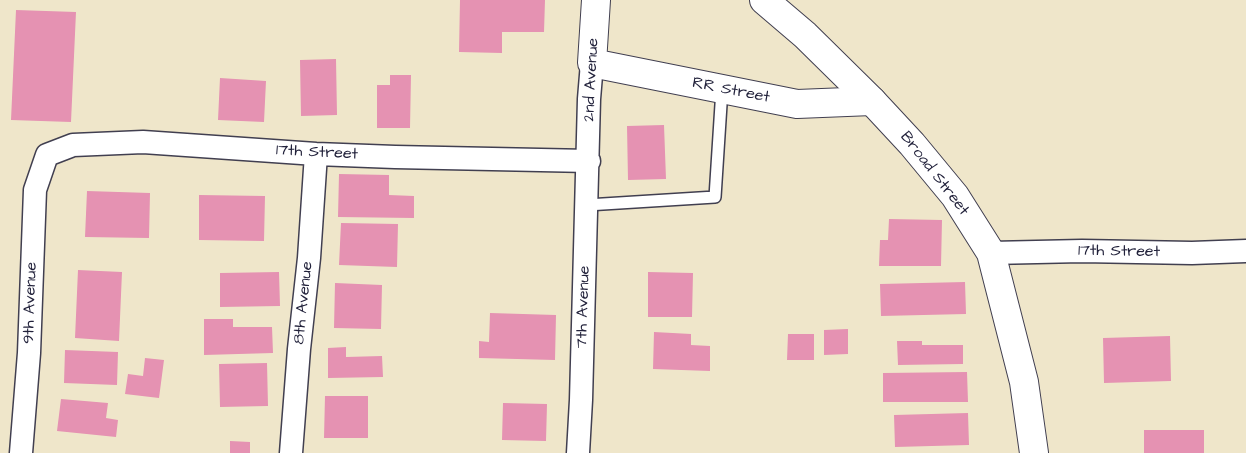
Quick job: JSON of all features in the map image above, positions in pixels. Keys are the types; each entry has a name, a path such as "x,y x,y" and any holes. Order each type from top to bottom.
{"main road":[{"name":"2nd Avenue","path":"592,63 596,0"},
{"name":"Broad Street","path":"764,0 872,100 912,144 955,196 991,253 1024,382 1034,453"},
{"name":"RR Street","path":"592,63 797,104 872,100"}],"street":[{"name":"2nd Avenue","path":"589,161 589,99 592,63"},
{"name":"17th Street","path":"47,155 72,145 143,142 316,154 589,161"},
{"name":"8th Avenue","path":"291,453 299,349 310,258 316,154"},
{"name":"9th Avenue","path":"21,453 29,353 36,190 47,155"},
{"name":"7th Avenue","path":"578,453 589,161"},
{"name":"17th Street","path":"991,253 1082,251 1192,253 1246,251"}],"lane":[{"path":"587,206 715,197 722,89"}],"building":[{"path":"460,0 545,0 544,32 502,32 502,53 459,52"},
{"path":"16,10 76,12 71,122 11,120"},
{"path":"336,59 337,115 301,116 300,60"},
{"path":"390,75 411,75 410,128 377,128 377,85 390,85"},
{"path":"220,78 266,81 264,122 218,120"},
{"path":"664,125 666,179 628,180 627,126"},
{"path":"339,174 389,175 389,195 414,196 414,218 338,217"},
{"path":"87,191 150,193 149,238 85,237"},
{"path":"199,195 265,196 264,241 199,240"},
{"path":"889,219 942,220 941,266 879,266 880,240 888,240"},
{"path":"341,223 398,224 397,267 339,265"},
{"path":"78,270 122,272 119,341 75,338"},
{"path":"279,272 280,306 220,307 220,273"},
{"path":"648,272 693,273 692,317 648,317"},
{"path":"965,282 966,314 881,316 880,284"},
{"path":"335,283 382,285 381,329 334,328"},
{"path":"490,313 556,315 555,360 479,358 479,341 489,342"},
{"path":"204,319 233,319 233,327 272,327 273,353 204,355"},
{"path":"848,329 848,354 824,355 824,330"},
{"path":"654,332 691,334 691,345 710,346 710,371 653,369"},
{"path":"788,334 814,334 814,360 787,360"},
{"path":"1170,336 1171,381 1104,383 1103,338"},
{"path":"897,341 922,341 922,345 963,345 963,364 898,365"},
{"path":"346,347 346,357 382,356 383,377 328,378 328,348"},
{"path":"65,350 118,352 117,385 64,383"},
{"path":"145,358 164,360 159,398 125,394 128,374 143,376"},
{"path":"267,363 268,406 220,407 219,364"},
{"path":"967,372 968,402 883,402 883,373"},
{"path":"325,396 368,396 368,438 324,438"},
{"path":"61,399 108,403 106,418 118,420 116,437 57,431"},
{"path":"503,403 547,404 546,441 502,440"},
{"path":"968,413 969,445 895,447 894,415"},
{"path":"1144,430 1204,430 1204,453 1144,453"},
{"path":"230,441 250,442 250,453 230,453"}]}
